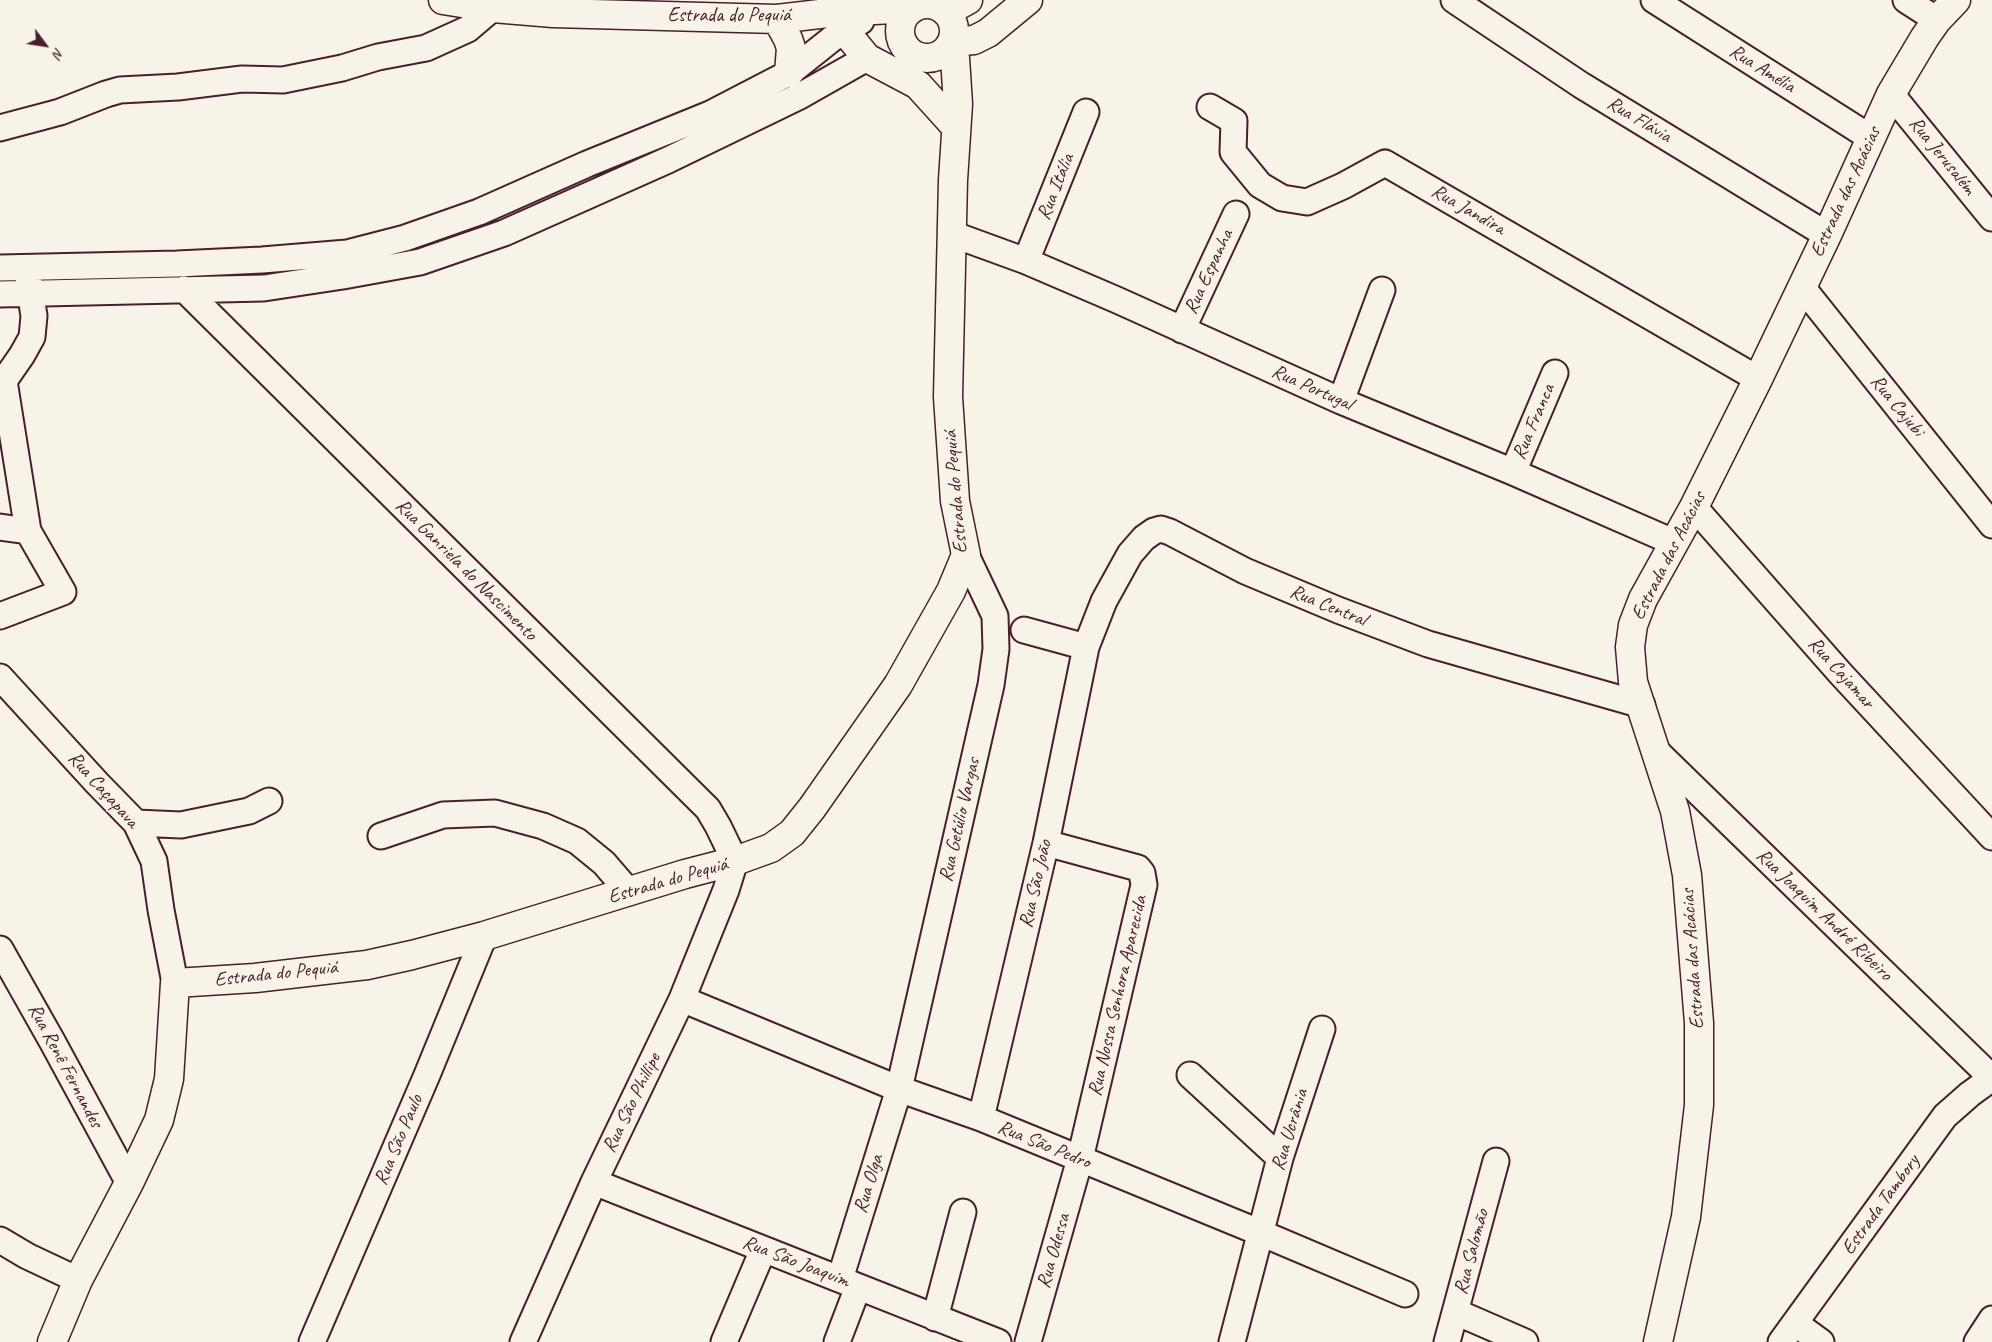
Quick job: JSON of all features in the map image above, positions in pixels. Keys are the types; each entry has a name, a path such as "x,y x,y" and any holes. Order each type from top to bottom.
{"main road":[{"name":"Estrada do Pequiá","path":"443,0 498,4 553,13 776,19 941,5"},
{"path":"950,45 974,40 988,33 1028,0"},
{"name":"Estrada das Acácias","path":"1658,1342 1686,1218 1699,1096 1698,1004 1686,876 1675,811 1634,682 1630,647 1633,625 1643,599 1694,507 1758,379 1901,76 1937,20 1956,0"},
{"path":"941,5 952,21 954,32 950,45 935,57 917,56 908,50 901,38 900,27 905,16 941,5"},
{"path":"837,14 868,58 918,85"},
{"path":"776,19 791,48 792,55 789,72"},
{"name":"Estrada do Pequiá","path":"175,983 255,978 367,965 412,955 484,936 735,861 771,848 792,833 812,808 898,685 951,591 966,555 955,501 948,398 957,72 950,45"},
{"path":"868,58 908,50"},
{"path":"908,50 907,62 910,72 918,85 956,127"},
{"path":"52,1342 78,1280 129,1183 159,1120 167,1087 175,983"}],"street":[{"name":"Rua Flávia","path":"1454,0 1581,85 1827,235"},
{"name":"Rua Amélia","path":"1654,0 1871,138"},
{"path":"1906,0 1937,20"},
{"path":"0,128 60,112 120,90 178,87 242,79 284,80 342,68 378,57 426,48 468,29 498,4"},
{"path":"0,268 177,264 347,253 405,238 479,212 710,114 789,72 837,14"},
{"path":"0,294 264,288 420,262 504,233 633,175 800,96 868,58"},
{"name":"Rua Jerusalém","path":"1892,94 1992,218"},
{"name":"Rua Jandira","path":"1210,106 1234,121 1233,152 1260,185 1282,198 1307,202 1344,186 1385,162 1758,379"},
{"name":"Rua Itália","path":"1026,261 1086,112"},
{"path":"623,150 633,175"},
{"name":"Rua Espanha","path":"1182,330 1236,214"},
{"name":"Rua Portugal","path":"952,234 1026,261 1341,401 1513,472 1673,542"},
{"path":"0,616 63,592 28,531 2,380 22,355 32,336 34,316 29,294 27,268"},
{"name":"Rua Cajubi","path":"1802,288 1992,525"},
{"name":"Rua Ganriela do Nascimento","path":"184,289 708,809 735,861"},
{"path":"1341,401 1382,290"},
{"name":"Rua Franca","path":"1513,472 1556,373"},
{"name":"Rua Cajamar","path":"1694,507 1840,673 1992,837"},
{"path":"0,527 28,531"},
{"name":"Rua Central","path":"1086,647 1104,601 1130,554 1144,538 1154,530 1161,529 1245,571 1338,610 1428,644 1642,704"},
{"name":"Rua Getúlio Vargas","path":"899,1089 991,685 996,649 995,616 966,555"},
{"path":"1024,630 1086,647"},
{"name":"Rua São João","path":"981,1118 1046,843 1086,647"},
{"name":"Rua Caçapava","path":"0,677 97,783 136,822 154,861 175,983"},
{"name":"Rua Joaquim André Ribeiro","path":"1656,751 1992,1078"},
{"path":"136,822 181,825 249,811 269,801"},
{"path":"381,836 443,815 495,813 543,826 577,842 604,863 629,892"},
{"name":"Rua Nossa Senhora Aparecida","path":"1046,843 1138,868 1144,878 1080,1159"},
{"name":"Rua São Phillipe","path":"523,1342 594,1182 682,999 726,890 735,861"},
{"name":"Rua São Paulo","path":"312,1342 427,1075 484,936"},
{"name":"Rua Renê Fernandes","path":"0,949 129,1183"},
{"name":"Rua São Pedro","path":"682,999 899,1089 981,1118 1405,1294"},
{"name":"Rua Ucrânia","path":"1232,1342 1280,1158 1322,1029"},
{"path":"1190,1075 1280,1158"},
{"name":"Estrada Tambory","path":"1788,1333 1945,1116 1992,1078"},
{"name":"Rua Olga","path":"837,1342 849,1283 899,1089"},
{"name":"Rua Odessa","path":"1028,1342 1080,1159"},
{"name":"Rua Salomão","path":"1446,1342 1456,1312 1496,1161"},
{"name":"Rua São Joaquim","path":"594,1182 998,1342"},
{"path":"935,1318 963,1212"},
{"path":"0,1240 27,1256 78,1280"},
{"path":"724,1342 763,1250"},
{"path":"1456,1312 1525,1342"},
{"path":"1977,1342 1992,1319"},
{"path":"1788,1333 1821,1342"}]}
